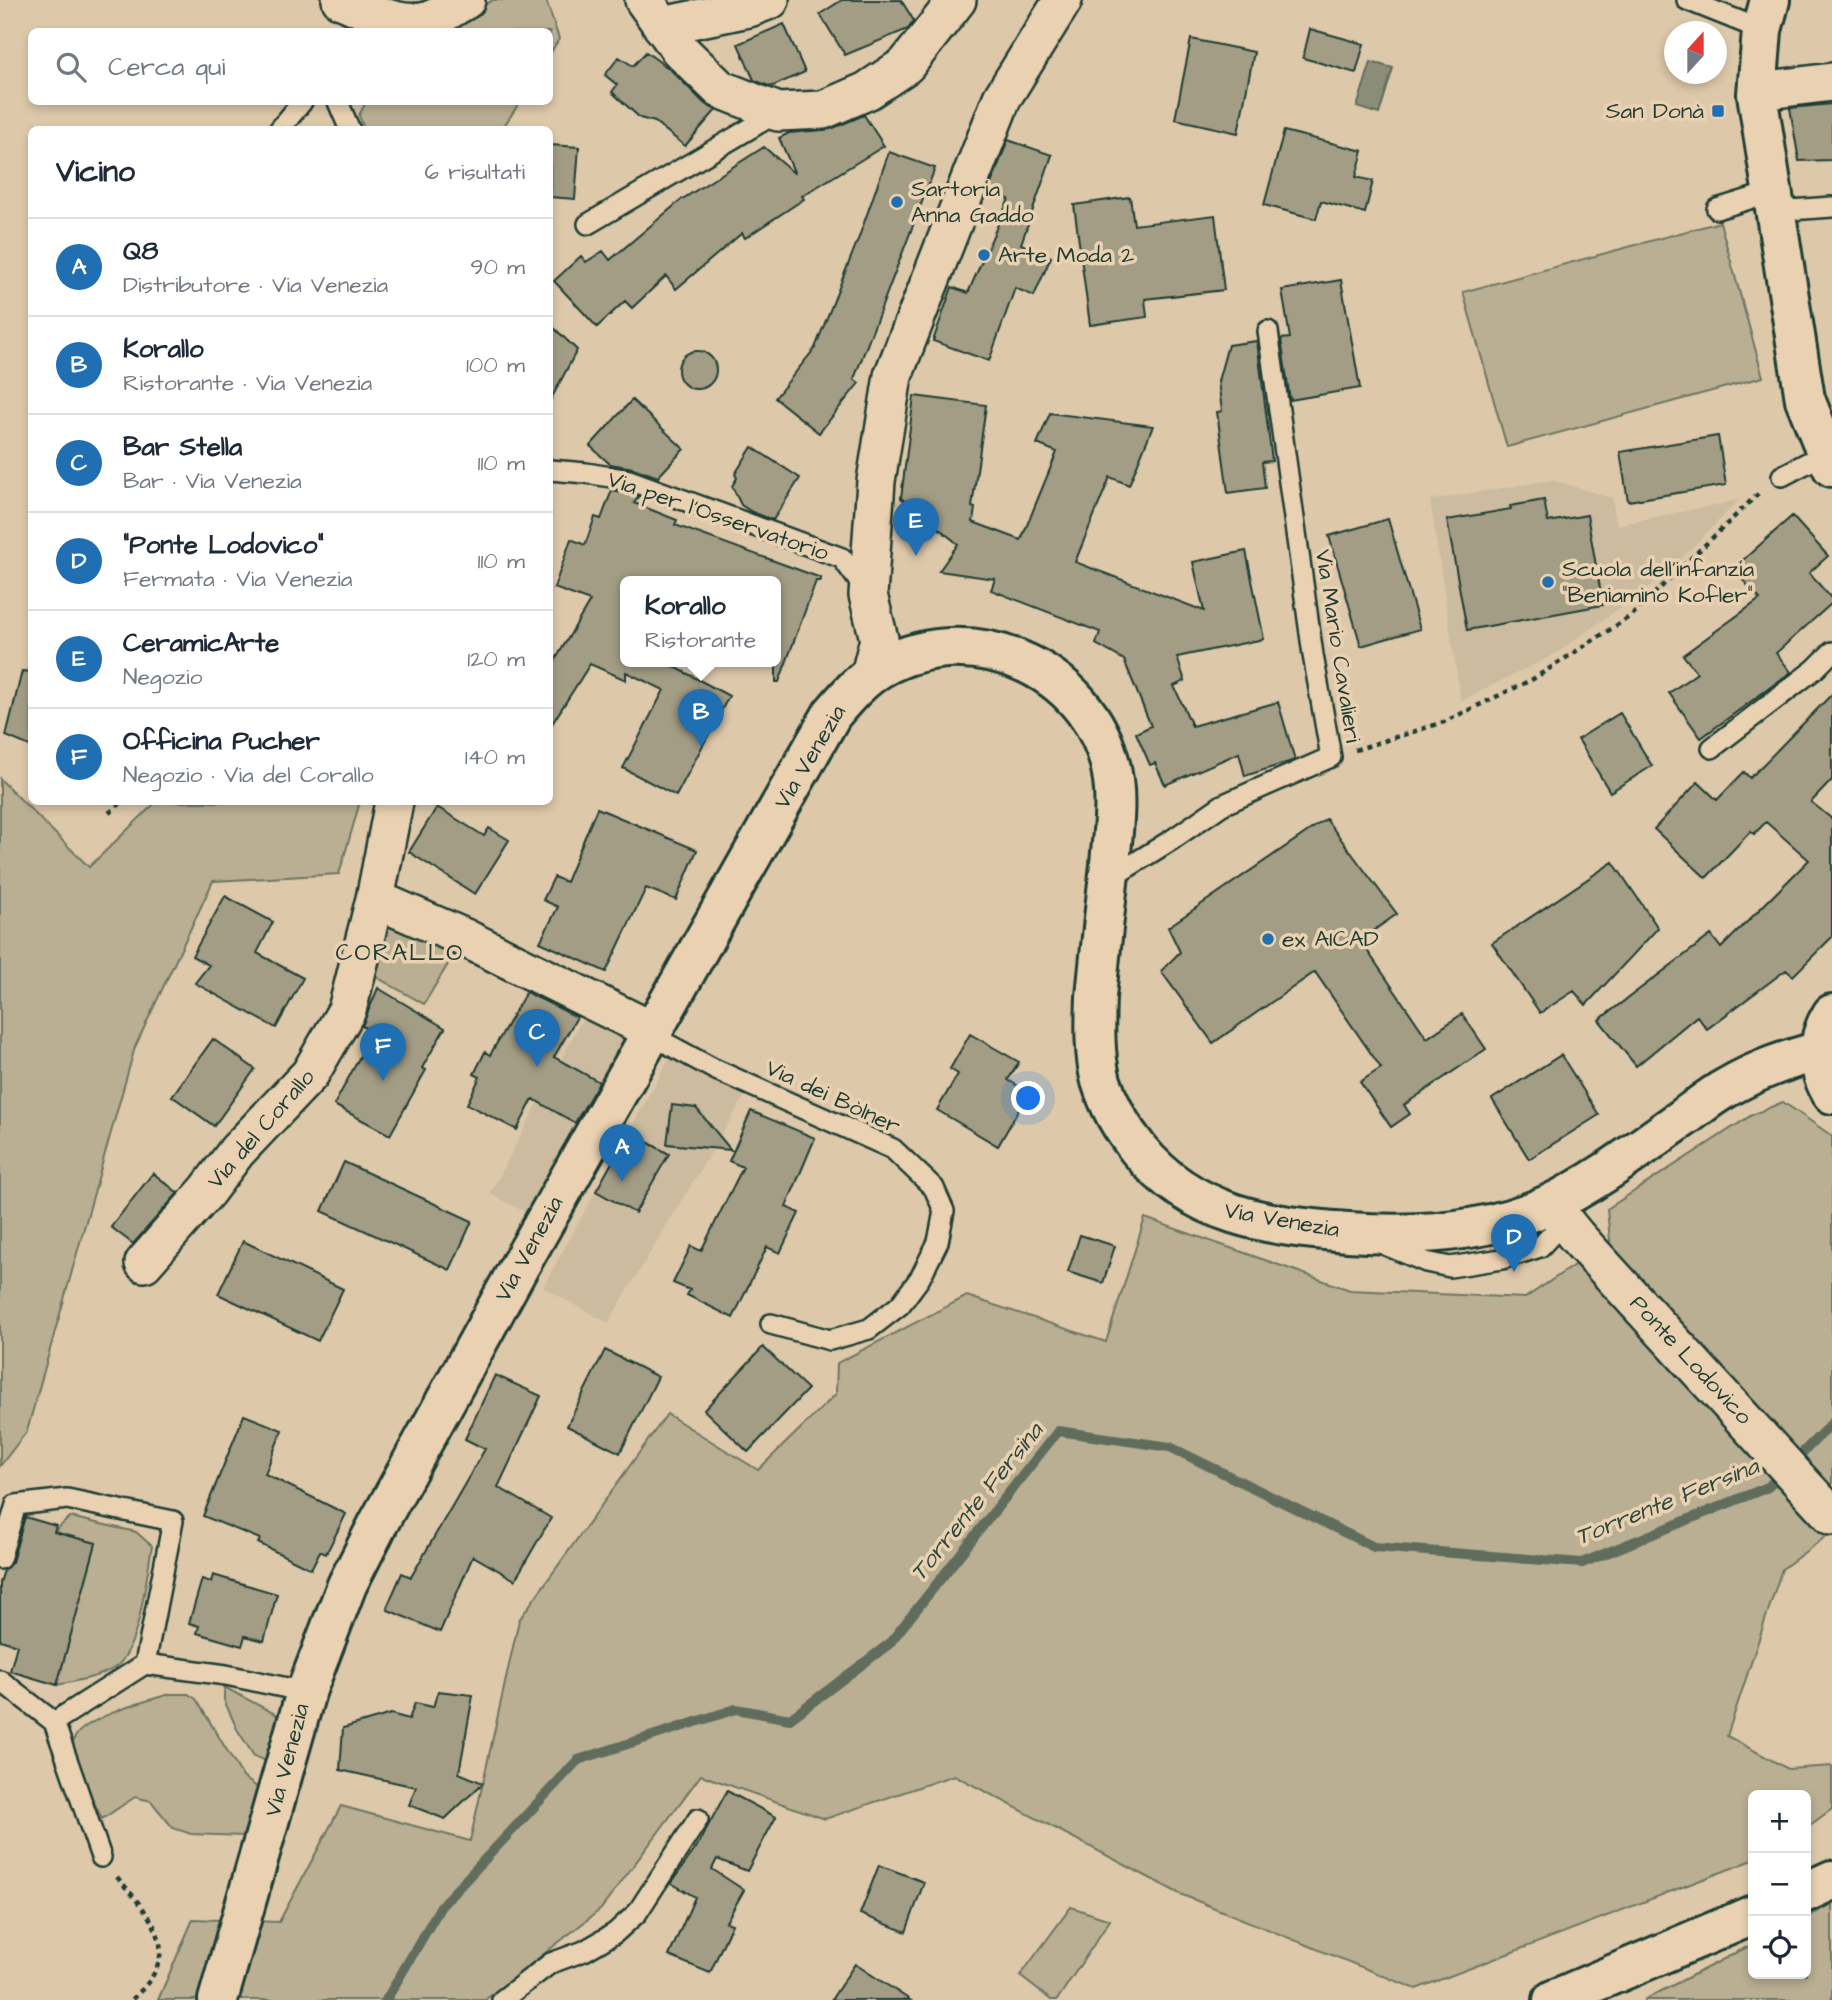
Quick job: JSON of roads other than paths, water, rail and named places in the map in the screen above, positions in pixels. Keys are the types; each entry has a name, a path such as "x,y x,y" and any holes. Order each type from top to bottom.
{"main road":[{"path":"1766,15 1757,94 1805,399 1829,460"},
{"name":"Via Venezia","path":"218,2000 306,1692 347,1585 377,1524 650,1032 832,714 870,675 892,662 918,652 966,647 987,649 1027,662 1066,689 1087,714 1106,751 1113,780 1114,810 1096,997 1095,1023 1101,1079 1124,1131 1154,1168 1182,1191 1216,1209 1308,1229 1358,1232 1444,1231 1557,1212 1590,1182 1724,1088 1776,1063 1819,1051"},
{"path":"1832,1014 1819,1051 1822,1072 1832,1094"},
{"path":"1811,1890 1832,1880"},
{"path":"1553,2000 1751,1916"}],"street":[{"path":"341,0 398,27 432,19 466,0"},
{"path":"653,13 749,8 770,0"},
{"path":"653,13 679,49 720,89 778,112 823,110 867,91 906,65 957,0"},
{"name":"Via per l'Osservatorio","path":"870,675 879,639 868,595 876,481 893,376 1002,98 1063,0"},
{"path":"1757,94 1832,82"},
{"name":"Via del Corallo","path":"144,1263 207,1191 237,1151 310,1074 347,1010 375,899 393,805"},
{"path":"375,899 466,938 650,1032"},
{"name":"Ponte Lodovico","path":"1557,1212 1832,1516"}],"lane":[{"path":"1687,0 1766,15"},
{"path":"282,126 300,105"},
{"path":"339,105 348,126"},
{"path":"588,224 778,112"},
{"path":"1717,209 1774,202 1832,207"},
{"name":"Via Mario Cavalieri","path":"1108,879 1222,805 1331,757 1309,628 1268,331"},
{"path":"1782,476 1829,460"},
{"name":"Via per l'Osservatorio","path":"553,470 629,480 842,558 868,595"},
{"path":"1713,748 1815,669 1832,652"},
{"name":"Via dei Bòlner","path":"650,1032 714,1069 892,1149 934,1188 944,1211 939,1242 920,1278 900,1305 869,1329 830,1340 771,1324"},
{"path":"0,1559 16,1505 67,1499 173,1521 145,1664"},
{"path":"54,1722 145,1664 226,1675 306,1692"},
{"path":"0,1680 54,1722 101,1857"},
{"path":"502,2000 551,1963 583,1951 615,1933 637,1913 698,1819"}],"waterway":[{"name":"Torrente Fersina","path":"1793,1462 1832,1423"},
{"name":"Torrente Fersina","path":"386,2000 441,1906 578,1760 736,1709 790,1719 889,1644 1058,1431 1170,1447 1374,1547 1582,1563 1768,1487 1782,1473"}],"place":[{"name":"San Donà","path":"1718,111"},
{"name":"Sartoria Anna Gaddo","path":"897,202"},
{"name":"Arte Moda 2","path":"984,255"},
{"name":"CeramicArte","path":"916,556"},
{"name":"Scuola dell'infanzia \"Beniamino Kofler\"","path":"1548,582"},
{"name":"Korallo","path":"701,747"},
{"name":"ex AICAD","path":"1268,939"},
{"name":"Bar Stella","path":"537,1067"},
{"name":"Officina Pucher","path":"383,1081"},
{"name":"Q8","path":"622,1182"},
{"name":"\"Ponte Lodovico\"","path":"1514,1272"}],"district":[{"name":"CORALLO","path":"400,953"}]}
